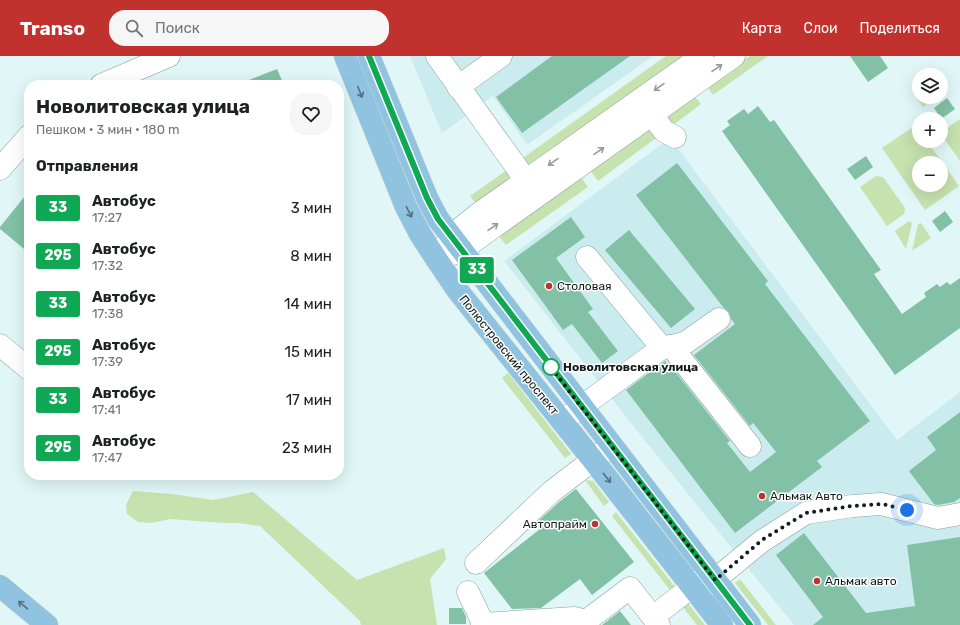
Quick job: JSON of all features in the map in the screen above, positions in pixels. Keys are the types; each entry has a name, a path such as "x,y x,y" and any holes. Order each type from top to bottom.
{"main road":[{"name":"Полюстровский проспект","path":"345,56 406,207 436,260 458,291 722,625"},
{"name":"Полюстровский проспект","path":"369,56 427,198 438,219 750,625"},
{"path":"0,586 47,625"}],"street":[{"path":"113,80 169,56"},
{"path":"437,56 531,188"},
{"path":"458,87 501,56"},
{"path":"689,76 702,56"},
{"path":"436,260 456,243 531,188 689,76 734,56"},
{"path":"646,107 664,131 675,137"},
{"path":"0,169 24,143"},
{"path":"587,257 750,446"},
{"path":"562,421 666,347 685,343 719,319"},
{"path":"0,345 24,365"},
{"path":"476,563 551,492 611,446"},
{"path":"468,592 483,625 574,618 585,623 630,588 656,621 762,540 806,513 852,506 882,504 938,518 960,514"}],"shaded area":[{"path":"410,56 653,56 527,145 493,96 442,133"},
{"path":"670,138 897,440 960,392 960,625 794,625 634,427 504,261"}],"green space":[{"path":"666,56 685,56 526,169 520,160"},
{"path":"750,56 768,56 713,95 707,86"},
{"path":"694,96 701,104 668,129 661,119"},
{"path":"960,119 960,161 948,144 948,127"},
{"path":"652,124 660,135 598,181 590,170"},
{"path":"912,128 912,148 932,148 938,156 912,156 912,191 882,148"},
{"path":"507,170 513,178 476,204 470,196"},
{"path":"948,171 959,186 925,210 913,192 948,192"},
{"path":"580,176 588,187 506,245 498,235"},
{"path":"876,176 883,177 905,208 904,214 887,226 860,187"},
{"path":"909,221 912,223 906,249 895,231"},
{"path":"921,223 931,238 912,251 918,224"},
{"path":"508,373 571,454 565,458 502,378"},
{"path":"585,480 593,481 609,502 604,506"},
{"path":"133,491 172,494 213,500 253,492 357,580 444,548 446,559 430,579 437,625 361,625 360,621 260,526 239,523 170,519 151,523 138,522 127,514 126,505"},
{"path":"616,512 675,587 670,590 612,516"},
{"path":"740,579 776,625 768,625 735,583"},
{"path":"687,602 705,625 697,625 682,606"}],"building":[{"path":"552,56 630,56 522,133 496,97"},
{"path":"850,56 880,56 888,68 868,82"},
{"path":"277,69 282,80 249,80"},
{"path":"948,99 955,109 948,114 948,112 937,112 934,108 939,104 948,104"},
{"path":"758,106 770,122 774,120 881,270 874,274 902,314 926,297 924,293 937,284 940,287 947,282 950,285 960,278 960,328 895,375 722,131 730,125 727,121 744,109 748,114"},
{"path":"866,156 873,167 855,180 847,169"},
{"path":"677,163 768,281 765,284 870,421 817,461 822,467 735,533 626,390 665,361 672,371 674,370 730,441 727,443 750,472 776,452 753,423 750,426 694,355 735,324 731,319 729,312 723,307 636,195"},
{"path":"24,197 24,249 0,229 0,227"},
{"path":"945,211 953,222 940,232 932,221"},
{"path":"571,217 585,237 556,258 593,309 588,312 618,351 602,363 572,324 563,330 512,260"},
{"path":"629,230 695,309 671,328 605,250"},
{"path":"960,412 960,498 954,502 938,505 934,504 909,471 936,450 927,437"},
{"path":"576,489 634,562 592,595 580,579 541,608 512,609 484,573 540,529 536,523"},
{"path":"804,533 866,613 915,606 907,545 960,537 960,625 813,625 823,617 776,555"},
{"path":"449,608 462,608 466,617 466,624 449,624"},
{"path":"620,611 631,625 602,625"}],"bus line":[{"name":"33","path":"369,56 427,198 438,219 750,625"}],"place":[{"name":"Столовая","path":"549,286"},
{"name":"Новолитовская улица","path":"551,367"},
{"name":"Альмак Авто","path":"762,496"},
{"name":"Автопрайм","path":"595,524"},
{"name":"Альмак авто","path":"817,581"}],"route":[{"path":"551,367 549,365 715,580 762,540 806,513 852,506 882,504 907,510"}]}
